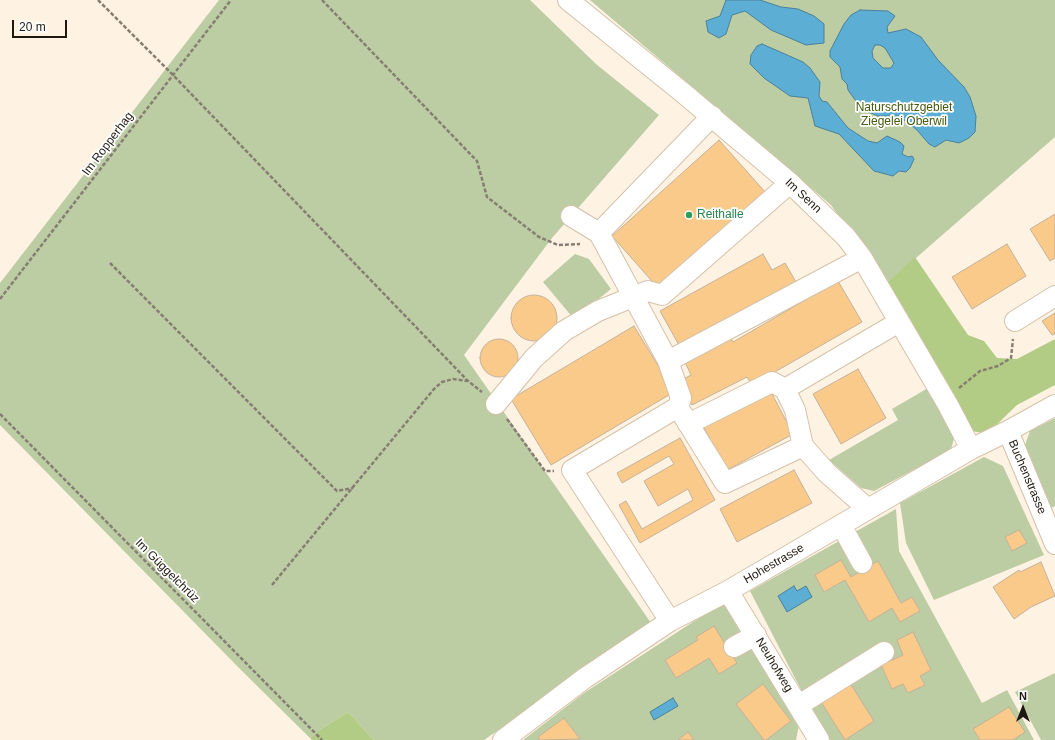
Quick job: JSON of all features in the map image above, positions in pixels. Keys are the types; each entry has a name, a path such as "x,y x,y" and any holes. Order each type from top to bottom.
{"street":[{"name":"Im Senn","path":"568,0 712,116 790,183 846,237 862,258 948,405 971,449"},
{"path":"599,233 712,116"},
{"path":"496,404 534,358 564,332 598,310 634,298 648,291 662,295 790,183"},
{"path":"571,216 599,233 668,361 681,398 683,416 725,484 803,446"},
{"path":"668,361 862,258"},
{"path":"1015,321 1055,296"},
{"path":"784,389 899,322"},
{"path":"670,621 640,563 572,470 683,416 772,382 784,389 795,410 803,446 827,473 868,509"},
{"name":"Hohestrasse","path":"503,740 585,678 670,621 728,591 971,449 1008,431 1055,405"},
{"name":"Buchenstrasse","path":"1008,431 1055,544"},
{"path":"841,525 862,563"},
{"name":"Neuhofweg","path":"728,591 756,635 818,740"},
{"path":"734,647 756,635"},
{"path":"798,705 884,652"}],"path":[{"path":"98,0 172,74 468,381 496,404 545,471 572,470"},
{"name":"Im Ropperhag","path":"0,299 172,74 231,0"},
{"path":"322,0 477,161 487,197 539,237 558,245 584,244 599,233"},
{"path":"110,263 337,491 353,488"},
{"path":"948,405 958,389 980,371 998,366 1012,358 1015,321"},
{"path":"272,585 442,382 453,379 468,381"},
{"name":"Im Güggelchrüz","path":"0,414 322,740"}],"green space":[{"path":"219,0 530,0 596,64 659,115 552,238 464,355 651,623 484,740 374,740 348,712 321,729 310,738 0,425 0,283"},
{"name":"Naturschutzgebiet Ziegelei Oberwil","path":"590,0 1055,0 1055,137 886,284 831,205"},
{"path":"575,254 589,259 611,289 574,319 543,282"},
{"path":"915,257 968,335 984,341 997,358 1017,359 1055,339 1055,385 1017,405 987,434 972,431 886,284"},
{"path":"928,388 956,430 951,450 874,491 861,488 829,460 898,420 892,409"},
{"path":"1055,418 1055,506 1049,509 1024,448 1030,431"},
{"path":"984,457 1003,466 1044,555 934,600 906,543 900,503"},
{"path":"896,509 899,551 982,703 1007,690 1034,740 827,740 750,591"},
{"path":"725,601 800,720 796,740 523,740 584,693"},
{"path":"1055,673 1055,740 1041,740 1015,692"},
{"path":"348,712 374,740 312,740 310,738 321,729"}],"water":[{"path":"726,0 760,0 781,7 798,9 814,16 824,24 824,43 806,45 771,30 745,11 732,15 726,34 719,38 708,32 706,21 720,16"},
{"path":"860,10 888,11 895,16 887,27 888,33 906,29 921,37 938,60 964,87 970,97 976,116 975,132 969,138 959,143 946,140 935,147 929,144 917,130 899,116 878,116 857,107 856,101 848,90 847,84 842,79 840,67 830,57 830,51 844,24 851,15","holes":["875,45 880,45 885,48 894,63 891,68 883,68 873,58 872,51"]},
{"path":"762,44 803,62 810,68 820,82 819,96 822,101 827,102 848,128 868,141 877,143 887,136 900,142 904,146 902,154 908,157 912,156 914,159 910,168 906,172 899,171 893,176 874,171 839,134 815,126 808,98 790,96 764,78 750,64 751,55 757,46"},
{"path":"794,586 797,591 806,586 812,597 787,612 778,596"},
{"path":"673,698 678,706 654,720 650,712"}],"building":[{"name":"Reithalle","path":"719,140 766,193 659,289 612,236"},
{"path":"1055,214 1055,258 1050,261 1030,229"},
{"path":"1007,244 1026,276 972,309 952,277"},
{"path":"763,254 772,270 785,263 796,282 680,347 660,311"},
{"path":"838,281 862,322 752,385 747,377 692,405 680,381 691,375 685,362 731,338 733,342"},
{"path":"539,295 543,296 553,305 556,309 556,327 547,337 539,341 529,341 521,337 512,327 511,313 515,305 525,296"},
{"path":"1055,313 1055,334 1052,335 1042,321"},
{"path":"634,326 674,392 551,465 511,399"},
{"path":"495,339 503,339 513,344 517,351 517,365 513,372 503,377 495,377 485,372 483,369 480,362 480,354 485,344 488,342"},
{"path":"858,369 886,418 841,444 813,394"},
{"path":"770,390 793,434 727,470 703,426"},
{"path":"680,438 715,500 640,543 619,505 626,501 642,529 693,500 688,489 658,506 644,481 674,464 669,456 622,483 617,473"},
{"path":"794,470 812,503 737,542 720,509"},
{"path":"1019,530 1027,543 1012,551 1005,537"},
{"path":"841,560 851,577 878,561 901,603 912,597 920,611 900,622 892,608 869,622 845,580 824,592 815,575"},
{"path":"1041,562 1055,596 1031,607 1014,619 993,587 1019,570 1020,572"},
{"path":"714,626 737,663 719,674 709,658 676,678 665,660 698,640 696,637"},
{"path":"913,632 931,670 920,676 925,685 908,693 903,684 892,689 881,665 903,655 897,640"},
{"path":"850,683 874,721 845,740 821,702"},
{"path":"763,684 791,721 766,740 764,740 736,704"},
{"path":"1009,707 1025,732 1013,740 980,740 973,729"},
{"path":"564,718 580,739 540,740 538,737"},
{"path":"688,732 694,740 678,740"}],"place":[{"name":"Reithalle","path":"689,215"}]}
